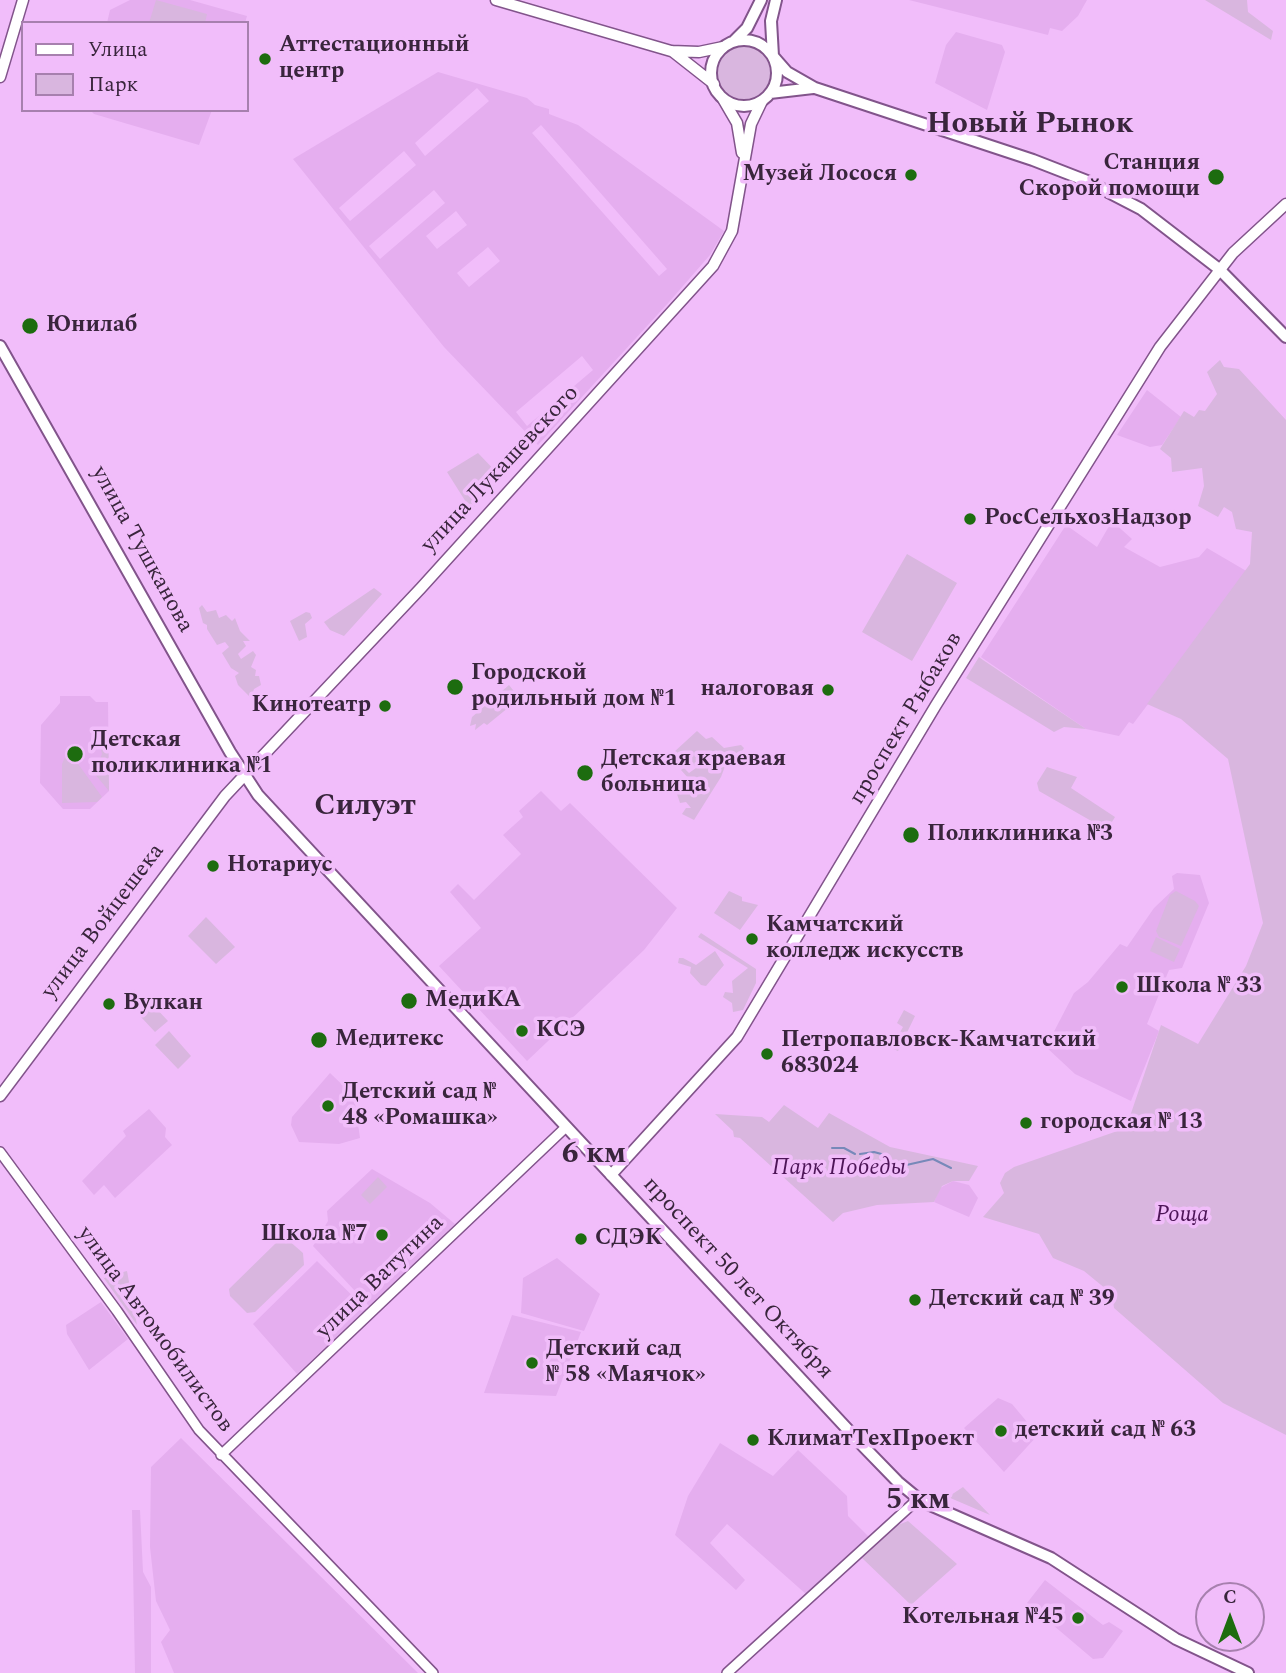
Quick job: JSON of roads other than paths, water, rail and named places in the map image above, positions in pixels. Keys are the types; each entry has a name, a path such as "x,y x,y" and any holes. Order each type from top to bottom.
{"main road":[{"path":"0,77 23,0"},
{"path":"496,0 671,51 699,52 752,40 773,56 787,72 815,88 940,128 1087,181 1141,209 1219,270 1286,337"},
{"path":"713,85 712,63 727,44 747,28 761,0"},
{"path":"766,97 777,75 771,22 776,0"},
{"path":"671,51 713,85 723,99 743,106 766,97 815,88"},
{"name":"улица Лукашевского","path":"245,776 706,274 732,231 751,124 766,97"},
{"name":"улица Лукашевского","path":"723,99 737,122 743,167"},
{"name":"проспект Рыбаков","path":"611,1175 737,1037 936,705 1134,388 1219,270 1251,235 1286,204"},
{"name":"улица Тушканова","path":"0,346 245,776"},
{"name":"улица Войцешека","path":"0,1096 183,849 245,776"},
{"name":"проспект 50 лет Октября","path":"245,776 262,801 914,1502 1051,1558 1176,1639 1248,1673"}],"street":[{"name":"улица Ватутина","path":"221,1455 566,1127"},
{"name":"улица Автомобилистов","path":"0,1152 128,1326 181,1408 221,1455 433,1673"},
{"path":"727,1673 914,1502"}],"waterway":[{"path":"832,1148 844,1148 855,1154"},
{"path":"860,1154 874,1152 889,1156 892,1162 902,1166 933,1159 951,1168"}],"place":[{"name":"Аттестационный центр","path":"265,59"},
{"name":"Музей Лосося","path":"911,175"},
{"name":"Станция Скорой помощи","path":"1216,177"},
{"name":"Юнилаб","path":"30,326"},
{"name":"РосСельхозНадзор","path":"970,519"},
{"name":"Городской родильный дом №1","path":"455,687"},
{"name":"налоговая","path":"828,690"},
{"name":"Кинотеатр","path":"385,706"},
{"name":"Детская поликлиника №1","path":"75,754"},
{"name":"Детская краевая больница","path":"585,773"},
{"name":"Поликлиника №3","path":"911,835"},
{"name":"Нотариус","path":"213,866"},
{"name":"Камчатский колледж искусств","path":"752,939"},
{"name":"Школа № 33","path":"1122,987"},
{"name":"МедиКА","path":"409,1001"},
{"name":"Вулкан","path":"109,1004"},
{"name":"КСЭ","path":"522,1031"},
{"name":"Медитекс","path":"319,1040"},
{"name":"Петропавловск-Камчатский 683024","path":"767,1054"},
{"name":"Детский сад № 48 «Ромашка»","path":"328,1106"},
{"name":"городская № 13","path":"1026,1123"},
{"name":"Школа №7","path":"382,1235"},
{"name":"СДЭК","path":"581,1239"},
{"name":"Детский сад № 39","path":"915,1300"},
{"name":"Детский сад № 58 «Маячок»","path":"532,1363"},
{"name":"детский сад № 63","path":"1001,1431"},
{"name":"КлиматТехПроект","path":"753,1440"},
{"name":"Котельная №45","path":"1078,1618"}],"district":[{"name":"Новый Рынок","path":"1030,126"},
{"name":"Силуэт","path":"365,808"},
{"name":"6 км","path":"594,1156"},
{"name":"5 км","path":"918,1502"}],"park label":[{"name":"Парк Победы","path":"839,1169"},
{"name":"Роща","path":"1182,1216"}]}
